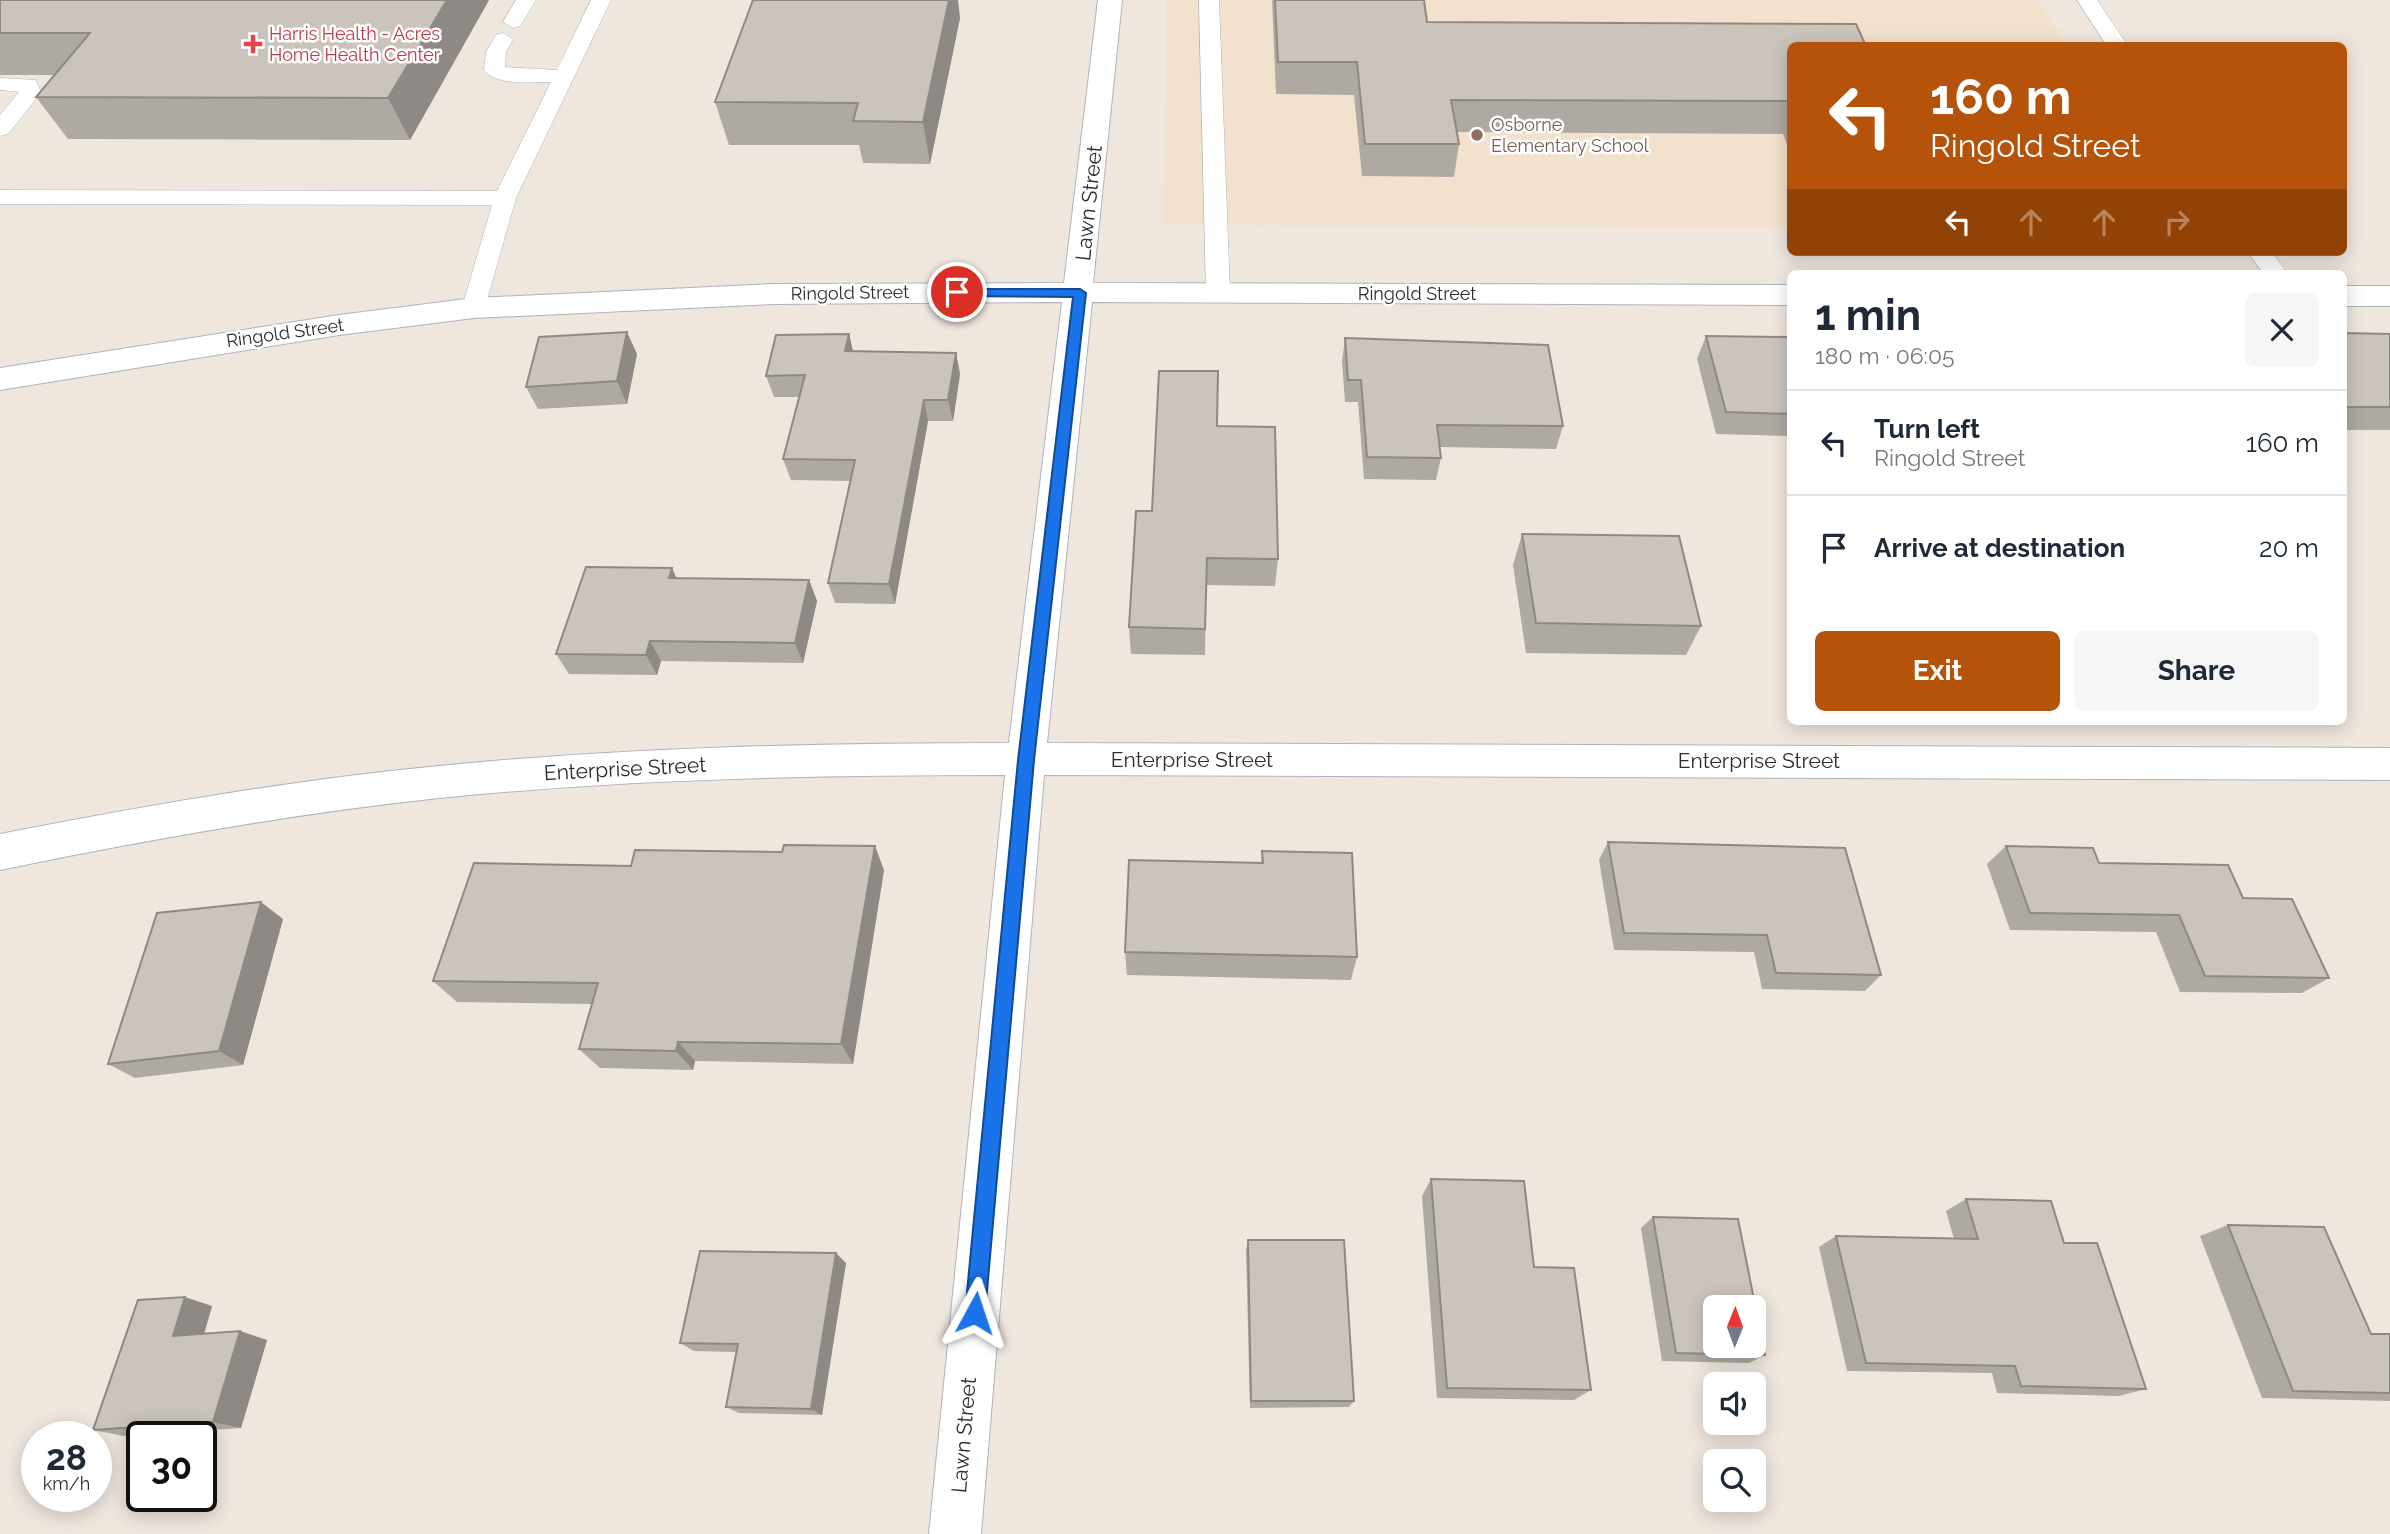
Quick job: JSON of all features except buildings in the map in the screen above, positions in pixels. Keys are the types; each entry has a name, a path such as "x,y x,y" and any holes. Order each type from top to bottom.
{"street":[{"name":"Lawn Street","path":"955,1534 1026,760 1080,293 1110,0"},
{"name":"Ringold Street","path":"0,379 339,325 474,308 774,294 1787,295"},
{"path":"2347,296 2390,296"},
{"name":"Enterprise Street","path":"0,852 128,826 327,795 580,770 741,762 1026,760 2390,764"}],"lane":[{"path":"526,0 496,52 494,70 511,75 564,76"},
{"path":"474,308 505,198 601,0"},
{"path":"1209,0 1218,293"},
{"path":"2087,0 2115,42"},
{"path":"0,84 29,84 30,93 0,129"},
{"path":"0,197 505,198"}],"shaded area":[{"name":"Osborne Elementary School","path":"1166,0 2038,0 2065,42 1787,42 1787,227 1164,225"}],"place":[{"name":"Harris Health - Acres Home Health Center","path":"253,44"},
{"name":"Osborne Elementary School","path":"1477,135"}],"route":[{"path":"957,292 1080,293 1026,760 975,1313"}]}
